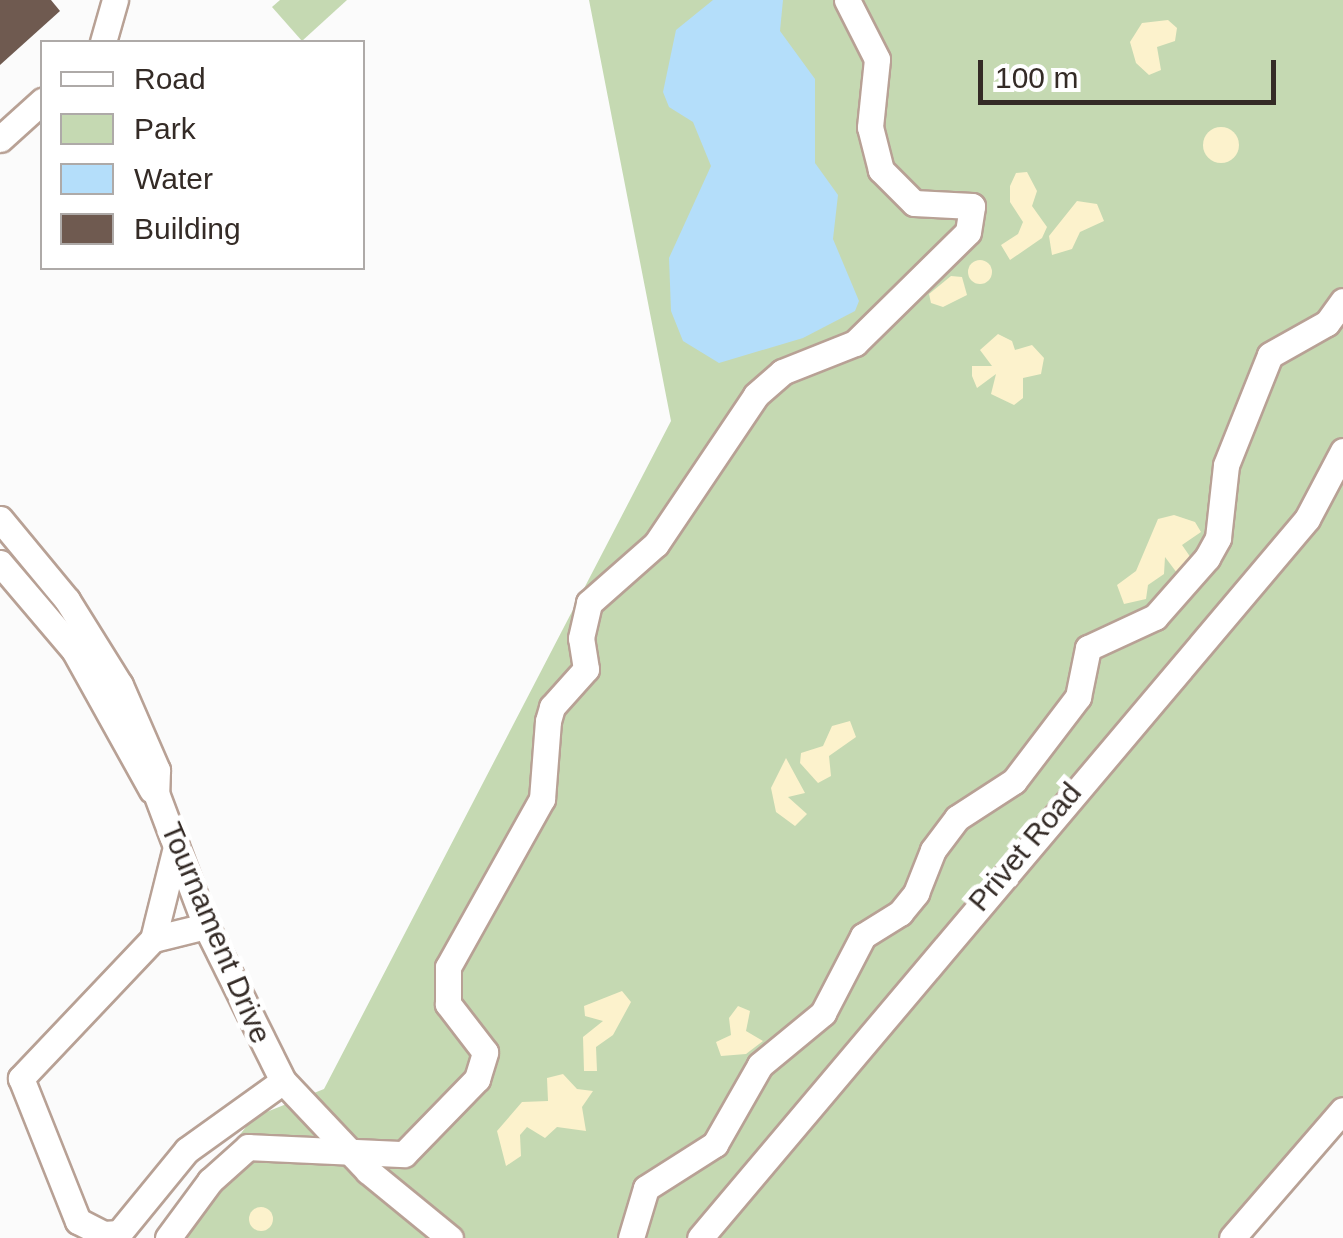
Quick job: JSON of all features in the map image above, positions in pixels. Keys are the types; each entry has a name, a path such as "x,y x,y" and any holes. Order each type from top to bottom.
{"street":[{"path":"104,40 115,0"},
{"path":"168,1238 210,1181 248,1147 404,1154 483,1070 482,1044 448,1004 448,967 542,799 552,707 586,670 581,638 589,603 656,544 756,395 782,372 855,343 944,260 972,223 972,206 914,203 887,181 870,127 878,59 846,0"},
{"path":"0,139 40,104"},
{"path":"630,1238 646,1188 715,1144 760,1065 823,1013 863,936 900,913 916,893 957,818 1024,768 1078,698 1088,648 1155,617 1207,558 1218,538 1226,465 1270,355 1327,323 1343,302"},
{"name":"Privet Road","path":"700,1238 1094,764 1307,520 1343,451"},
{"name":"Tournament Drive","path":"0,519 67,600 105,659 157,770 156,793"},
{"name":"Tournament Drive","path":"0,563 74,650 156,793 206,926 283,1082 350,1153 450,1238"},
{"path":"176,842 152,939 21,1078 78,1221 104,1234 119,1232 187,1150 283,1082"},
{"path":"152,939 206,926"},
{"path":"1232,1238 1343,1110"}],"green space":[{"path":"280,0 347,0 303,40 272,7"},
{"path":"589,0 1343,0 1343,1111 1235,1238 157,1238 254,1117 324,1089 671,421"}],"sand":[{"path":"1168,20 1177,28 1175,41 1157,47 1161,70 1149,75 1136,63 1130,42 1142,23"},
{"path":"1221,127 1234,132 1239,145 1234,158 1221,163 1208,158 1203,145 1208,132"},
{"path":"1027,172 1037,191 1032,206 1047,227 1042,238 1010,260 1001,245 1018,234 1023,222 1010,202 1010,186 1016,173"},
{"path":"1077,201 1097,204 1104,221 1080,232 1072,249 1052,255 1049,236"},
{"path":"980,260 989,263 989,281 980,284 971,281 968,272 971,263"},
{"path":"951,276 962,277 967,295 943,307 931,303 929,294"},
{"path":"998,334 1012,341 1015,350 1032,345 1044,358 1041,374 1023,378 1023,398 1014,405 991,394 996,374 977,388 972,376 972,366 992,366 980,350"},
{"path":"1174,515 1195,522 1201,532 1182,545 1191,558 1177,573 1165,557 1164,574 1148,585 1146,599 1124,604 1117,585 1136,571 1158,519"},
{"path":"850,721 856,737 829,756 831,776 818,783 800,763 801,753 823,746 832,726"},
{"path":"786,758 805,793 788,797 807,814 795,826 776,812 771,788"},
{"path":"622,991 631,1002 613,1035 596,1047 597,1071 584,1071 583,1037 603,1021 585,1016 584,1006"},
{"path":"738,1006 750,1011 746,1031 763,1041 746,1054 721,1056 716,1042 731,1035 729,1018"},
{"path":"563,1074 577,1089 593,1091 582,1107 586,1131 557,1127 545,1138 527,1127 520,1135 521,1156 506,1166 497,1131 522,1102 548,1101 547,1078"},
{"path":"261,1207 273,1219 261,1231 249,1219"}],"water":[{"path":"713,0 783,0 780,31 815,79 815,163 838,195 833,239 859,301 855,311 803,338 719,363 683,341 671,311 669,258 711,166 693,122 669,107 663,92 676,30"}],"building":[{"path":"0,0 51,0 60,11 0,65"}]}
